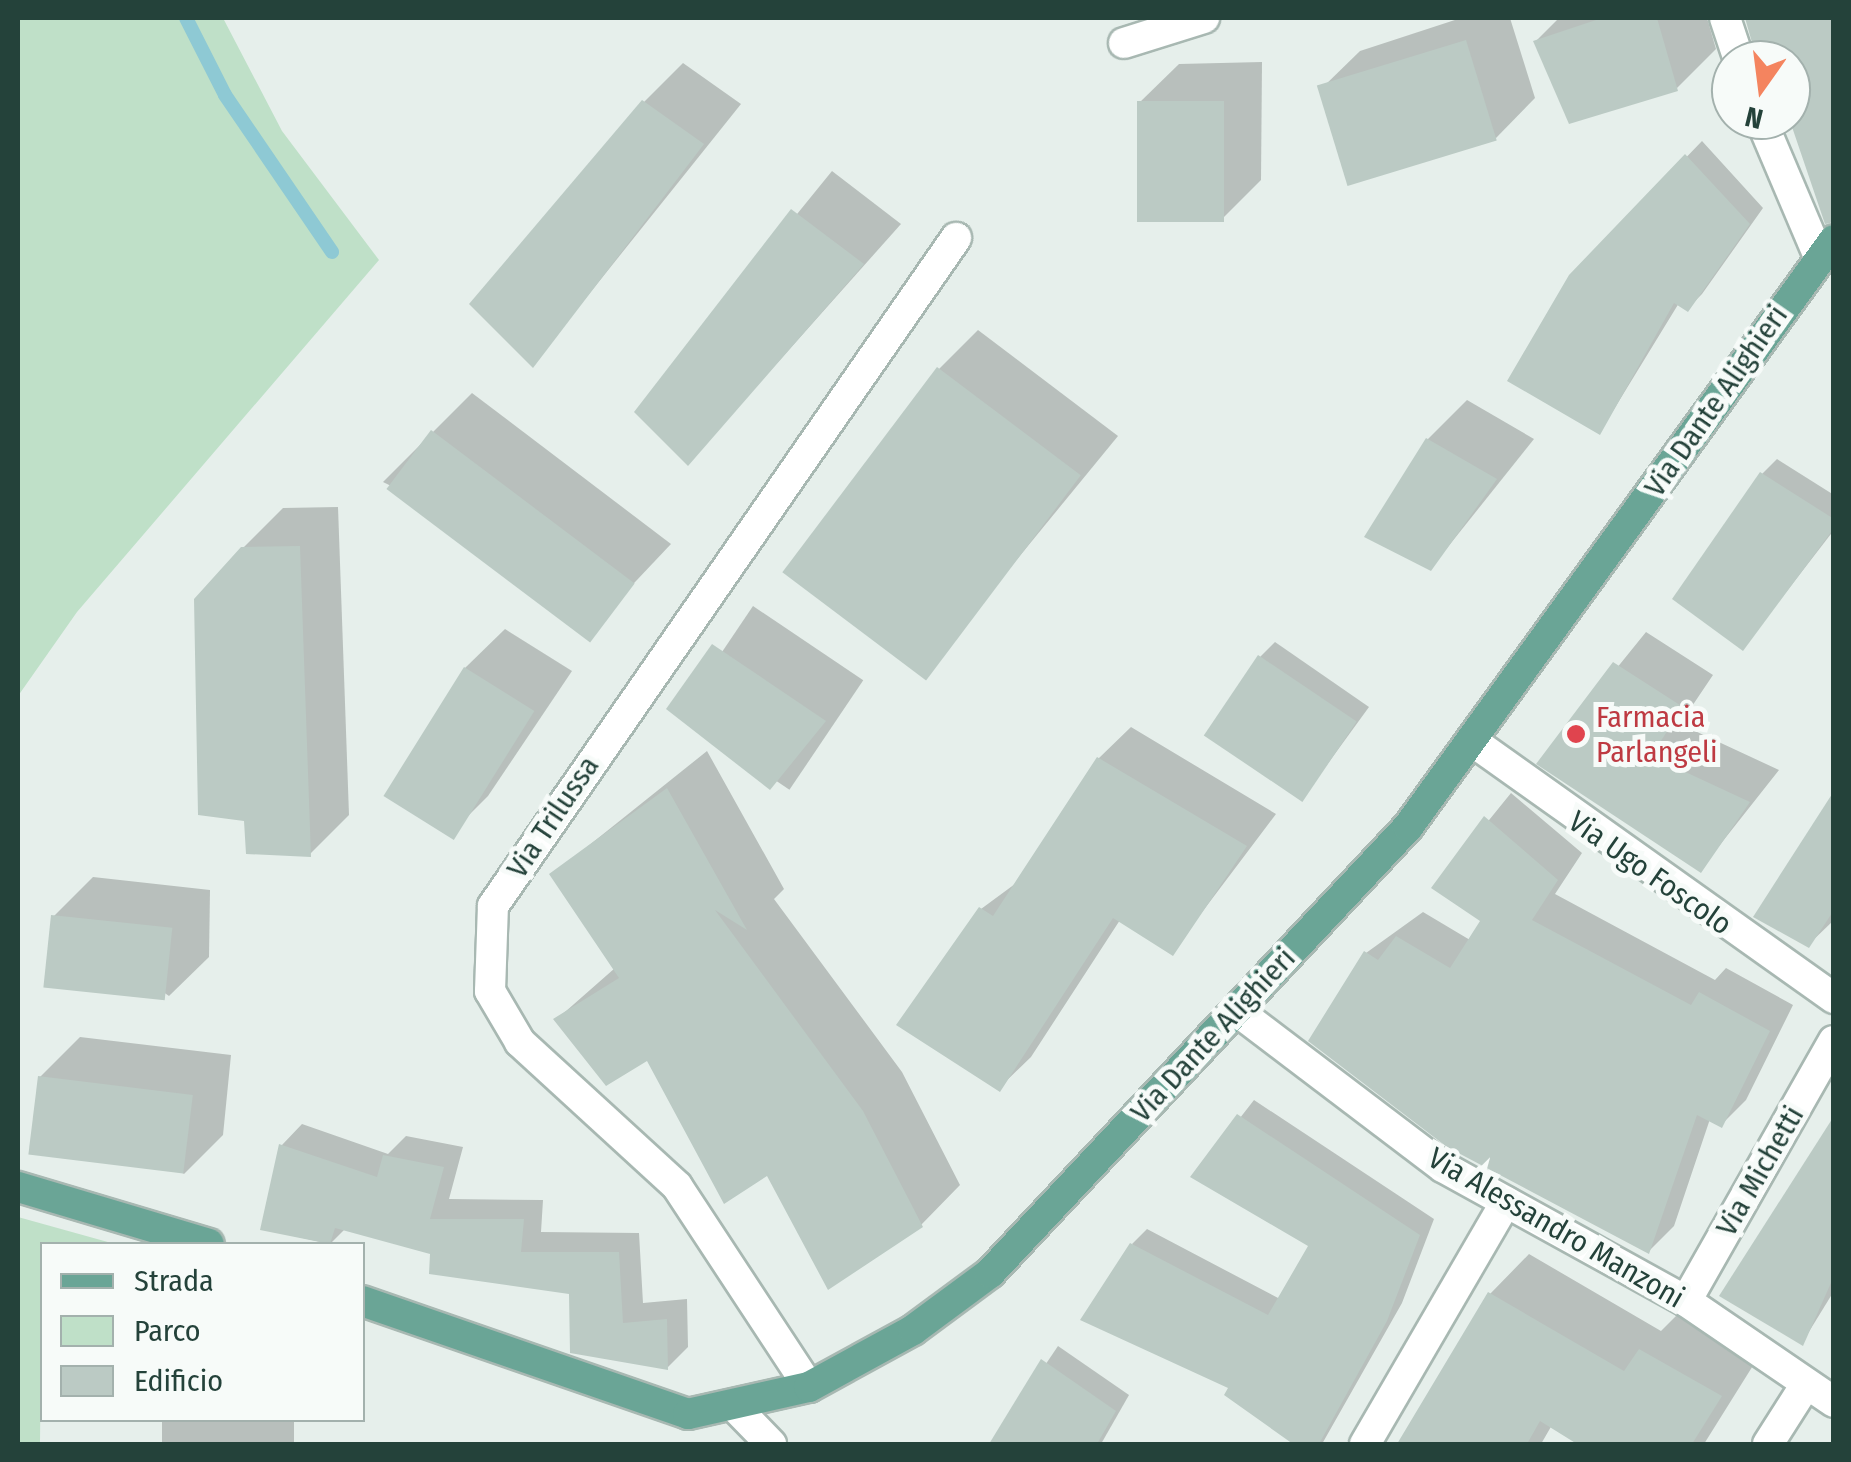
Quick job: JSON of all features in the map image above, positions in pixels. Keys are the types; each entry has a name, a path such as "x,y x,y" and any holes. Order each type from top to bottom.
{"main road":[{"name":"Via Dante Alighieri","path":"365,1302 640,1404 688,1414 737,1410 809,1387 913,1330 990,1273 1408,826 1826,247"},
{"path":"18,1187 202,1242"}],"street":[{"path":"1124,43 1204,18"},
{"path":"1771,140 1826,247"},
{"name":"Via Trilussa","path":"809,1387 677,1186 520,1042 490,991 493,906 956,238"},
{"name":"Via Ugo Foscolo","path":"1472,741 1834,998"},
{"name":"Via Alessandro Manzoni","path":"1236,1010 1443,1167 1686,1301 1805,1386 1834,1402"},
{"name":"Via Michetti","path":"1686,1301 1834,1042"},
{"path":"1365,1444 1506,1202"},
{"path":"1768,1444 1805,1386"},
{"path":"737,1410 772,1444"}],"green space":[{"path":"18,18 223,18 282,131 379,260 77,612 18,696"},
{"path":"18,1217 108,1242 40,1242 40,1444 18,1444"}],"building":[{"path":"1602,18 1657,18 1678,91 1569,124 1533,41"},
{"path":"1745,18 1834,18 1834,222 1825,224 1796,140 1811,140 1811,40 1751,40"},
{"path":"1466,40 1497,140 1348,186 1317,86"},
{"path":"642,100 704,144 533,368 469,304"},
{"path":"1137,101 1224,101 1224,222 1137,222"},
{"path":"1685,154 1750,224 1688,312 1674,303 1600,435 1507,381 1569,275"},
{"path":"791,209 864,264 688,466 634,412"},
{"path":"937,367 1081,475 926,681 782,572"},
{"path":"431,430 635,583 590,643 386,489"},
{"path":"1426,438 1497,479 1431,571 1364,537"},
{"path":"1760,472 1834,519 1834,528 1743,651 1672,599"},
{"path":"300,546 311,857 246,854 244,821 198,815 194,599 241,547"},
{"path":"712,644 826,721 770,790 666,709"},
{"path":"1258,655 1357,722 1302,802 1204,735"},
{"path":"1613,662 1683,707 1651,756 1750,802 1701,873 1536,764"},
{"path":"464,667 534,711 454,840 383,796"},
{"path":"1097,757 1247,846 1173,956 1113,918 1000,1092 896,1025 979,907 993,916"},
{"path":"667,788 747,930 715,910 863,1111 923,1227 828,1290 767,1176 724,1204 647,1061 606,1086 553,1019 619,978 549,874"},
{"path":"1834,791 1834,910 1809,948 1753,917"},
{"path":"1484,816 1558,880 1532,920 1691,1005 1699,992 1770,1031 1722,1128 1697,1115 1649,1254 1447,1147 1308,1041 1364,951 1378,960 1396,936 1450,968 1480,921 1431,888"},
{"path":"51,915 172,928 165,1000 43,988"},
{"path":"38,1076 193,1095 183,1173 28,1154"},
{"path":"1237,1114 1420,1235 1387,1321 1319,1444 1293,1444 1224,1395 1228,1388 1080,1320 1130,1243 1268,1315 1308,1246 1190,1177"},
{"path":"1834,1116 1834,1276 1803,1346 1719,1296"},
{"path":"279,1144 377,1177 383,1155 444,1167 430,1219 524,1219 521,1252 619,1252 623,1323 667,1319 668,1370 570,1353 569,1294 429,1274 430,1254 335,1228 331,1242 260,1230"},
{"path":"1488,1292 1624,1371 1639,1349 1722,1396 1692,1444 1577,1444 1540,1421 1527,1444 1397,1444"},
{"path":"1041,1359 1116,1411 1097,1444 989,1444"}],"waterway":[{"path":"186,18 225,95 332,252"}],"place":[{"name":"Farmacia Parlangeli","path":"1576,734"}]}
